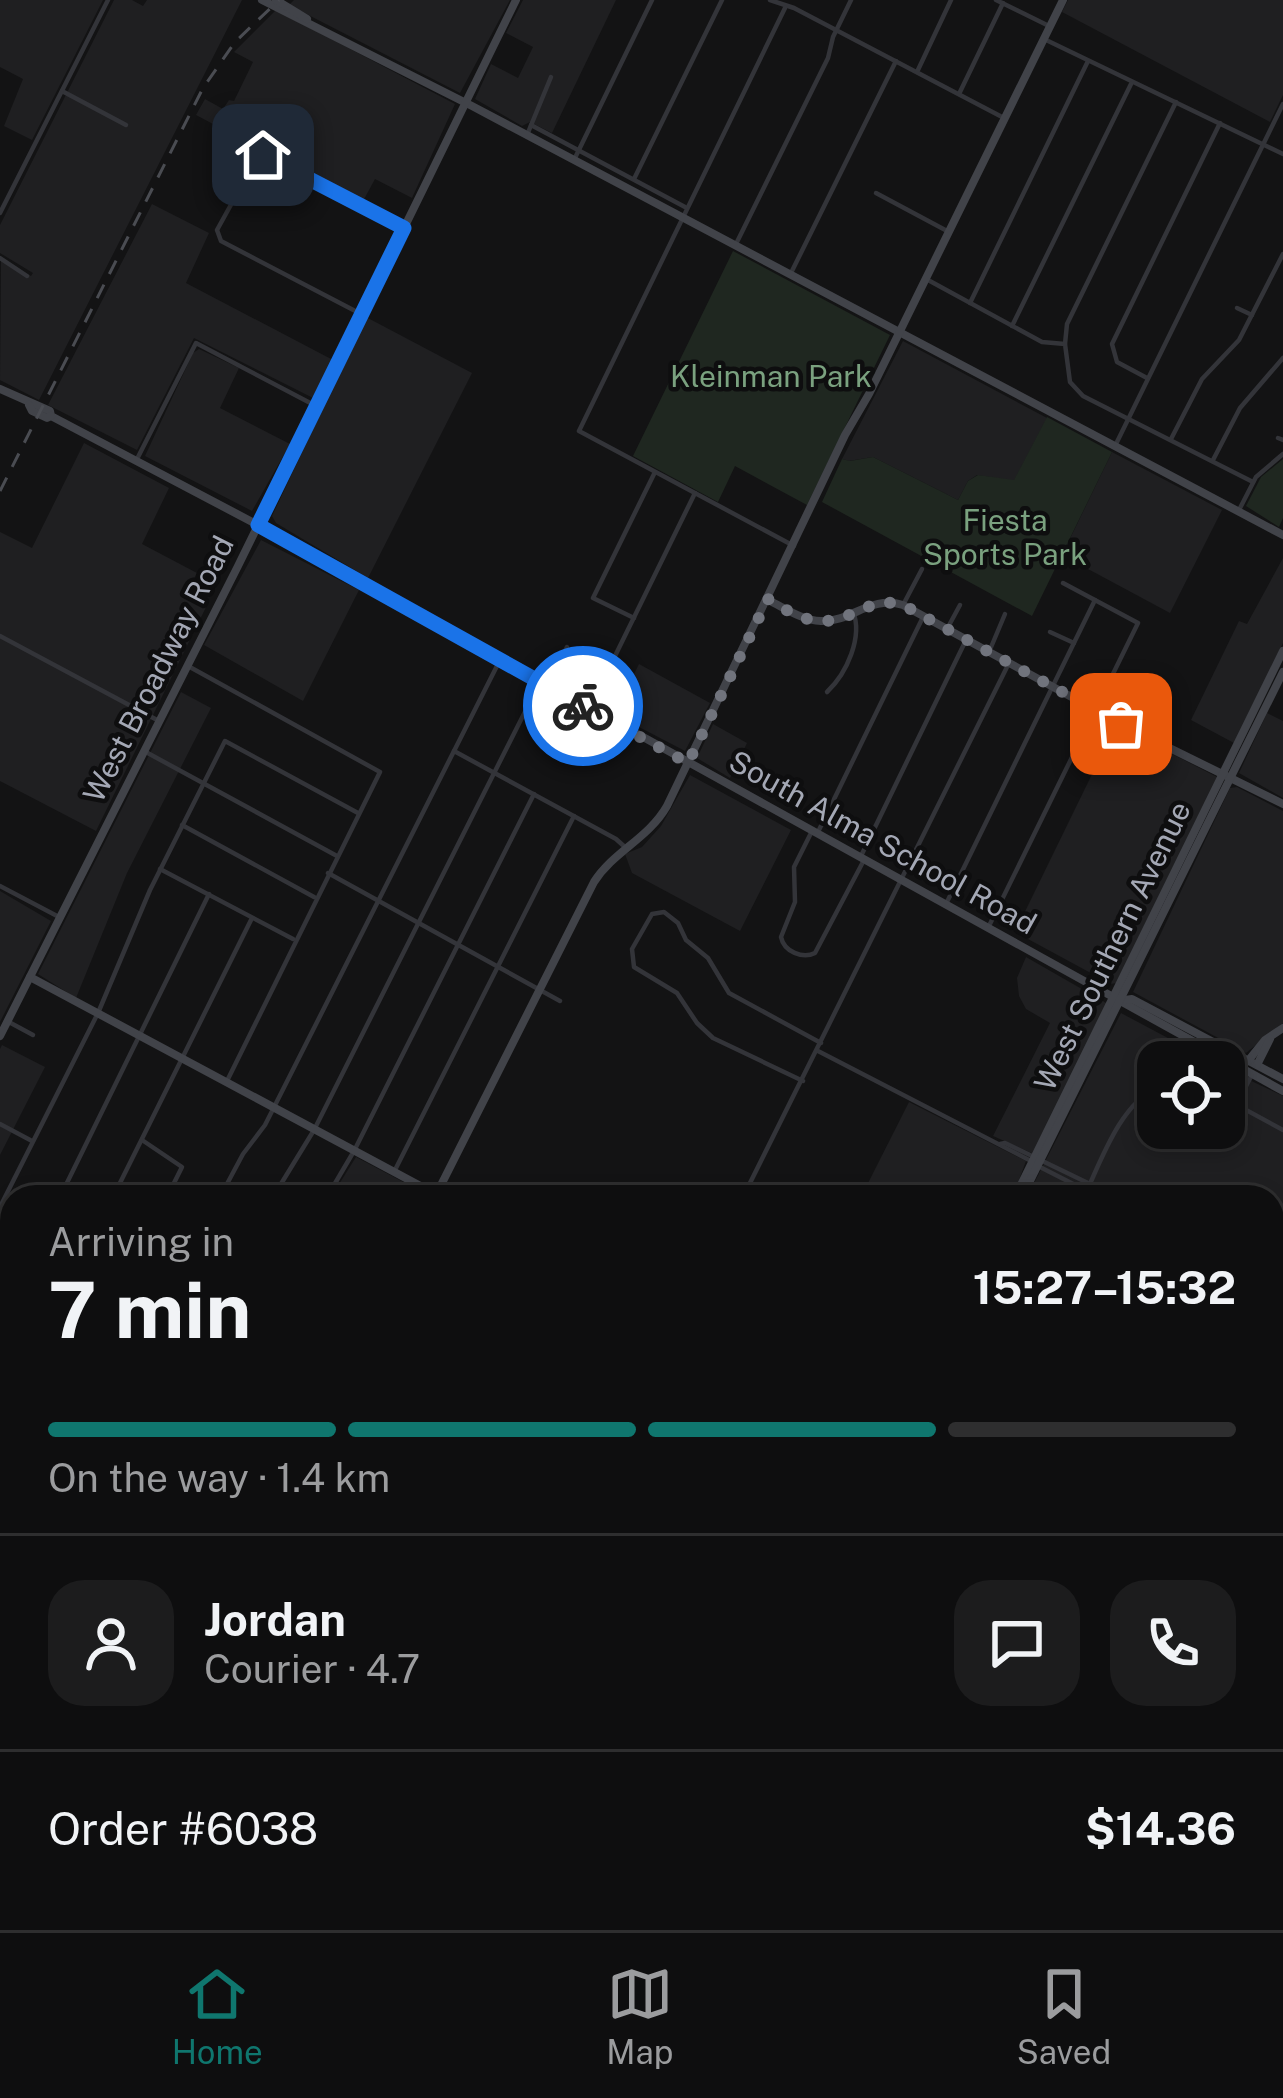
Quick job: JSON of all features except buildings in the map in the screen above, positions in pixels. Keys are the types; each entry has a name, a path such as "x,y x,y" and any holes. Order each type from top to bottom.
{"street":[{"path":"0,213 108,0"},
{"path":"262,0 529,130 685,213"},
{"path":"276,0 308,20"},
{"name":"West Broadway Road","path":"0,1036 516,0"},
{"path":"576,155 652,0"},
{"path":"634,179 722,0"},
{"path":"770,0 836,29 1004,118"},
{"path":"735,246 828,58 850,0"},
{"path":"917,72 951,0"},
{"path":"442,1185 601,871 657,823 1063,0"},
{"path":"959,94 1000,2 1049,26"},
{"path":"785,8 579,431 794,546"},
{"path":"1044,38 1283,154"},
{"path":"790,274 896,61"},
{"path":"970,303 1088,61"},
{"path":"529,130 550,77"},
{"path":"1012,326 1131,83"},
{"path":"62,91 126,125"},
{"path":"1176,102 1067,324 1067,383 1083,396 1253,482"},
{"path":"1115,447 1283,104"},
{"path":"1148,378 1117,362 1112,344 1220,122"},
{"path":"361,314 217,236 238,189 259,154 404,228"},
{"path":"576,155 634,179 735,246 1283,535"},
{"path":"876,193 949,232"},
{"path":"1172,439 1202,379 1239,340 1283,254"},
{"path":"0,258 27,275"},
{"path":"926,279 1042,342 1065,344"},
{"path":"1237,308 1252,315"},
{"path":"136,460 196,344 316,406"},
{"path":"1213,460 1240,408 1283,358"},
{"name":"South Alma School Road","path":"0,389 29,404 32,411 51,416 258,525 988,928 1119,998 1132,999 1283,1091"},
{"path":"1238,512 1263,469 1283,454"},
{"path":"634,618 593,598 655,472"},
{"path":"589,709 695,493"},
{"path":"903,605 922,569"},
{"path":"988,928 1138,623 1063,583"},
{"path":"768,599 815,621 833,620 877,601 903,605 1283,804"},
{"path":"946,905 1095,600"},
{"path":"947,629 959,605"},
{"path":"827,692 835,686 859,635 853,611"},
{"path":"989,652 1005,614"},
{"path":"923,616 794,867 795,902 782,938 791,950 808,956 819,948 966,640"},
{"path":"1050,632 1074,643"},
{"path":"0,636 159,721"},
{"path":"281,1185 314,1130 494,772 567,646"},
{"name":"West Southern Avenue","path":"1119,998 1158,930 1190,841 1268,692 1283,651"},
{"path":"227,1185 273,1108 500,660"},
{"path":"749,1185 904,882 1009,663"},
{"path":"187,666 380,772 226,1081"},
{"name":"West Southern Avenue","path":"1024,1185 1210,822 1247,724 1283,672"},
{"path":"12,1185 98,1013 160,868 225,741 358,813"},
{"path":"144,751 337,856"},
{"path":"454,751 626,849"},
{"path":"334,1185 534,794"},
{"path":"393,1172 574,816"},
{"path":"182,825 315,898"},
{"path":"160,868 294,940"},
{"path":"328,873 560,1000"},
{"path":"0,886 60,918"},
{"path":"66,1185 209,894"},
{"path":"802,1081 713,1038 677,993 634,967 632,949 652,914 664,912 675,920 729,993 1077,1185"},
{"path":"119,1185 252,918"},
{"path":"30,976 417,1185"},
{"path":"8,1021 33,1035"},
{"path":"1245,1075 1283,1028"},
{"path":"1245,1081 1250,1068"},
{"name":"South Alma School Road","path":"1250,1068 1283,1079"},
{"path":"1090,1185 1137,1101"},
{"path":"1245,1110 1283,1130"},
{"path":"0,1124 34,1142"},
{"path":"142,1140 182,1167 173,1185"}],"shaded area":[{"path":"0,0 103,0 32,140 4,126 23,79 0,67"},
{"path":"114,0 132,0 143,6 147,0 242,0 39,400 0,380 1,261 33,273 0,253 0,225"},
{"path":"294,0 510,0 460,93 289,5"},
{"path":"523,0 616,0 552,133 530,122 522,126 475,99 491,64 518,78 533,47 506,33"},
{"path":"1068,0 1283,0 1283,95 1270,122 1062,12"},
{"path":"276,10 455,104 412,198 375,179 362,203 196,115 205,99 223,109 229,100 234,101 253,62 234,52"},
{"path":"152,204 209,233 186,283 333,360 313,398 194,338 137,450 48,405"},
{"path":"366,317 472,373 368,578 276,523 272,516"},
{"path":"903,341 1047,418 1014,481 977,475 958,500 873,457 842,459"},
{"path":"199,349 239,368 220,408 290,444 252,511 145,456"},
{"path":"84,443 169,488 142,544 197,573 188,590 209,601 96,831 0,781 0,532 32,548"},
{"path":"1112,452 1222,510 1170,613 1062,555"},
{"path":"261,540 359,590 303,701 204,645"},
{"path":"1283,558 1283,643 1234,743 1191,720 1239,621 1247,624"},
{"path":"639,664 710,703 685,751 614,714"},
{"path":"181,692 211,708 127,873 76,998 38,974"},
{"path":"1267,713 1283,721 1283,798 1239,773"},
{"path":"713,724 747,743 730,778 697,758"},
{"path":"1116,725 1217,777 1116,983 1111,984 1015,932"},
{"path":"690,775 791,830 740,931 632,873 625,854 642,847 661,826"},
{"path":"1237,787 1283,811 1283,1023 1246,1053 1245,1041 1224,1041 1133,992 1230,788"},
{"path":"0,891 51,921 0,1022"},
{"path":"1026,957 1108,1004 1034,1154 993,1136 1050,1023 1026,1009 1019,996 1017,978"},
{"path":"1121,1013 1174,1041 1137,1041 1137,1149 1245,1149 1245,1078 1283,1096 1283,1185 1033,1185"},
{"path":"2,1045 45,1067 0,1155 0,1049"},
{"path":"909,1102 1026,1161 1017,1185 867,1185"},
{"path":"356,1157 409,1185 338,1185"}],"green space":[{"name":"Kleinman Park","path":"733,251 890,335 807,505 735,466 718,502 633,456"},
{"name":"Fiesta Sports Park","path":"1047,417 1112,452 1032,616 822,502 842,459 873,457 958,500 968,481 978,475 1014,480"},
{"path":"1283,459 1279,527 1246,506 1261,477"}],"railway":[{"path":"0,491 203,88 235,42 279,0"}],"way so far":[{"path":"583,706 688,763 768,599 804,618 822,621 883,601 903,605 1121,724"}],"route":[{"path":"263,155 404,228 258,525 583,706"}]}
